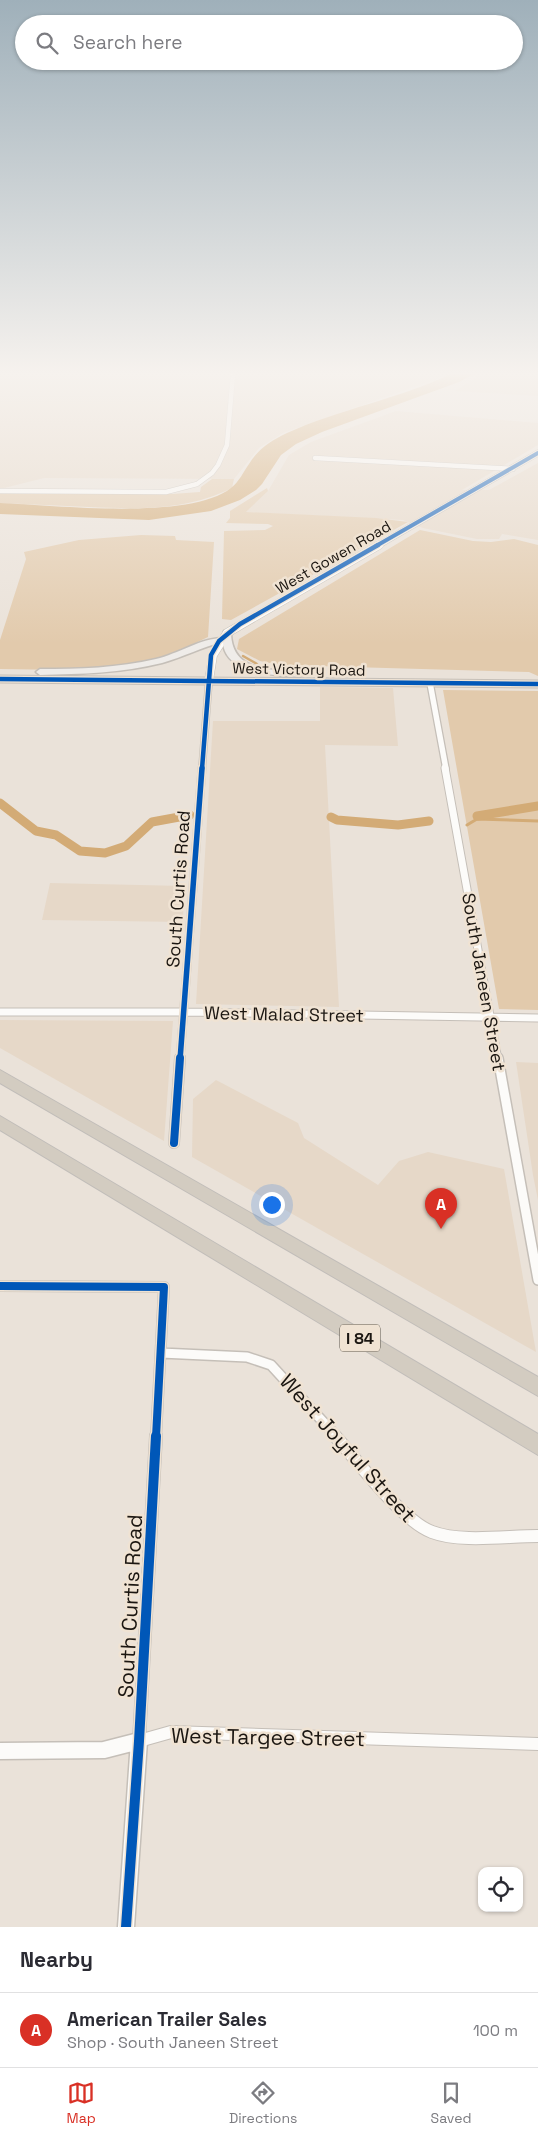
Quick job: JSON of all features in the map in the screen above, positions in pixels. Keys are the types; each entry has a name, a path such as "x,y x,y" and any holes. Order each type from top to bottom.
{"highway":[{"name":"I 84","path":"0,1076 538,1388"},
{"name":"I 84","path":"0,1122 538,1445"}],"main road":[{"path":"0,672 105,671 129,668 173,657 224,636 236,660 254,668 279,673 338,674 352,676 368,682"},
{"name":"West Victory Road","path":"0,679 538,684"}],"street":[{"path":"0,491 166,492 189,488 207,478 219,464"},
{"path":"422,464 513,469"},
{"name":"West Gowen Road","path":"224,636 521,464"},
{"name":"South Curtis Road","path":"174,1143 211,655 224,636"},
{"name":"South Janeen Street","path":"430,683 538,1280"},
{"name":"West Malad Street","path":"0,1012 185,1012 538,1018"},
{"name":"South Curtis Road","path":"0,1286 164,1287 139,1741 126,1927"},
{"name":"West Joyful Street","path":"161,1353 247,1357 271,1365 405,1514 418,1526 434,1533 450,1535 538,1536"},
{"name":"West Targee Street","path":"0,1751 104,1750 171,1732 538,1744"}],"shaded area":[{"path":"0,464 246,464 234,479 44,478 0,488"},
{"path":"250,464 275,464 256,490 240,500 211,511 149,520 0,514 0,503 120,509 185,505 211,498 231,488"},
{"path":"284,464 506,464 462,490 489,490 538,464 538,540 502,534 499,539 477,539 423,528 403,520 246,512 268,491"},
{"path":"212,479 234,479 232,488 215,496 180,505 108,508 0,503 0,493 172,494 200,492 201,487"},
{"path":"267,488 268,491 246,512 376,518 408,522 231,620 222,619 224,531 265,530 273,526 268,524 226,523 230,518 230,511"},
{"path":"420,530 473,541 491,542 514,539 538,545 538,676 529,672 280,665 260,661 237,649 239,639"},
{"path":"141,535 175,536 176,540 214,542 208,637 176,653 146,663 84,670 0,669 0,640 26,559 24,552 79,540"},
{"path":"320,687 393,688 398,746 325,745 339,1007 196,1004 213,721 320,721"},
{"path":"443,690 538,691 538,1010 499,1009"},
{"path":"50,883 184,886 183,922 42,920"},
{"path":"0,1020 173,1021 164,1141 0,1048"},
{"path":"516,1062 538,1063 538,1200 533,1175"},
{"path":"216,1080 298,1123 304,1138 378,1185 399,1161 428,1152 504,1169 536,1352 192,1157 193,1099"}],"waterway":[{"path":"243,656 257,664"},
{"path":"0,803 36,831 56,835 80,851 105,853 126,846 152,822 190,815"},
{"path":"477,816 538,806"},
{"path":"331,817 337,820 398,825 429,821"},
{"path":"467,825 477,819 538,821"}],"cycle path":[{"path":"174,1143 211,655 213,650 223,637 240,624 519,464"},
{"path":"0,679 538,684"},
{"path":"0,1286 164,1287 139,1741 126,1927"}],"place":[{"name":"American Trailer Sales","path":"441,1229"}]}
